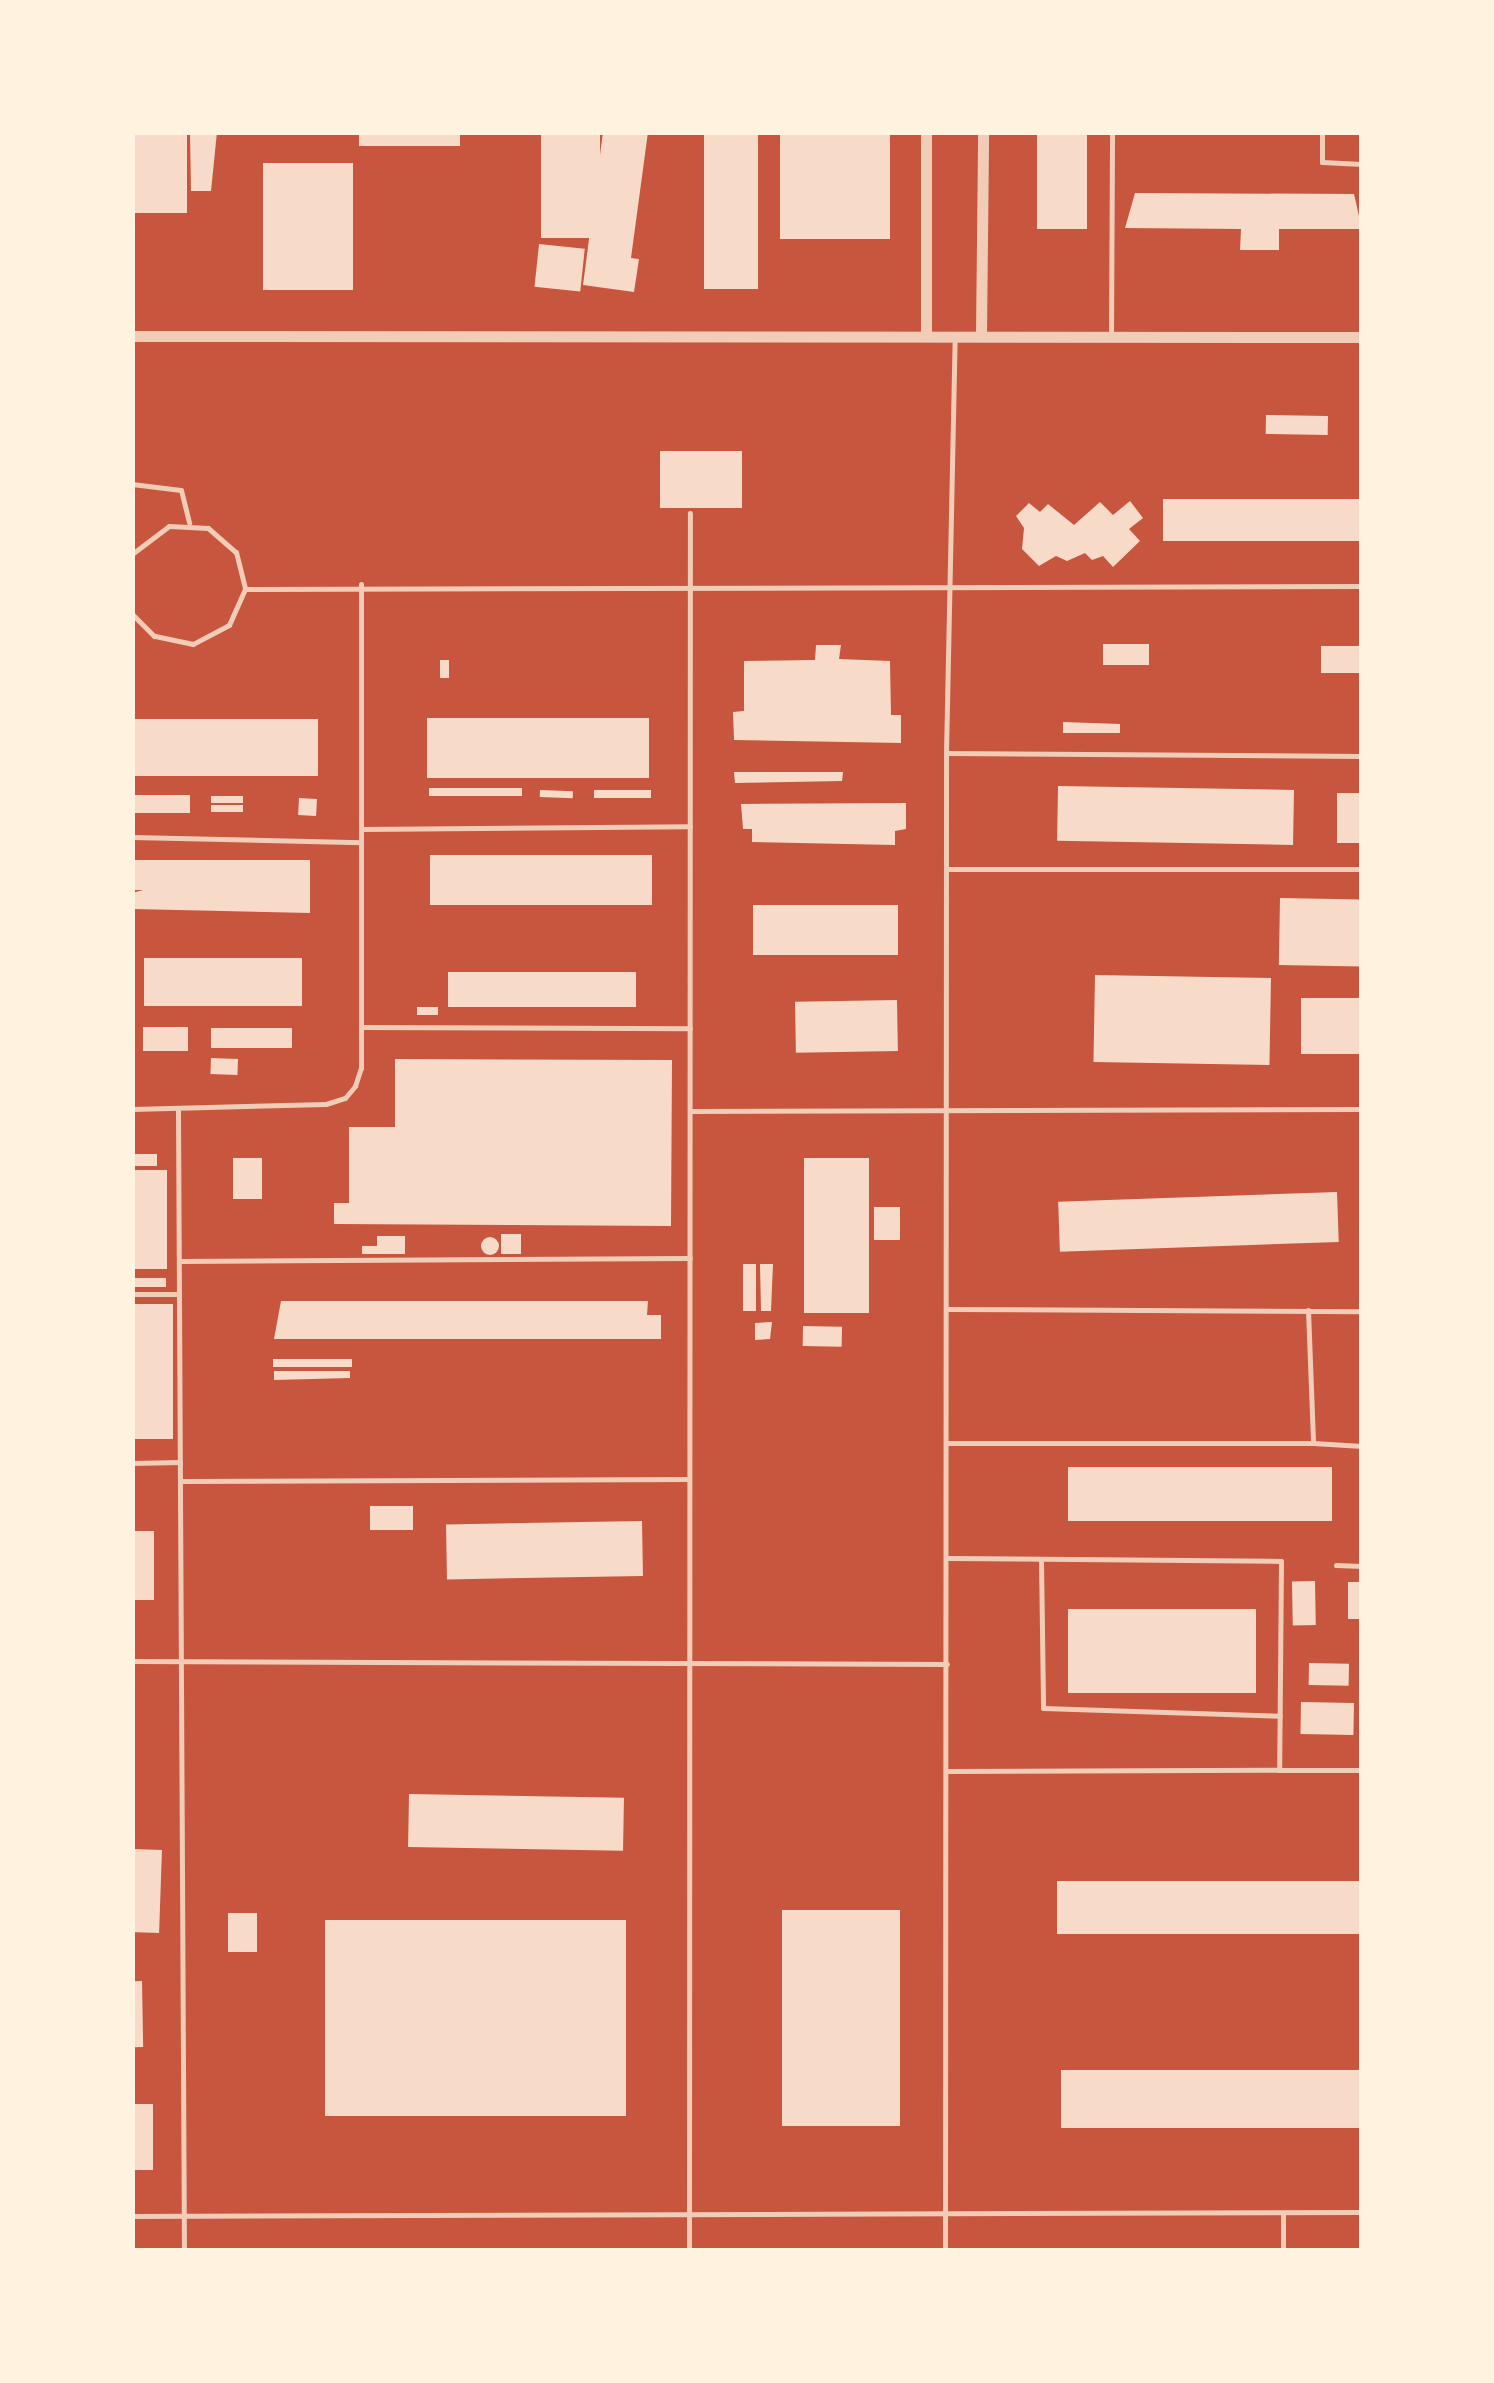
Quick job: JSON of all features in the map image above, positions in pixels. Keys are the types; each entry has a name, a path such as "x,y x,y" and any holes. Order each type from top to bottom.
{"street":[{"path":"926,132 926,334"},
{"path":"981,334 983,132"},
{"path":"132,336 1362,337"}],"lane":[{"path":"1112,132 1112,336"},
{"path":"1322,132 1322,162 1362,164"},
{"path":"945,2250 946,753 955,334"},
{"path":"132,484 181,490 189,524"},
{"path":"689,2250 690,514"},
{"path":"132,554 150,534 189,524 208,528 236,552 245,589 229,625 194,644 154,636 132,614"},
{"path":"245,589 360,584 1362,586"},
{"path":"132,1109 345,1098 360,1068 360,584"},
{"path":"946,753 1362,756"},
{"path":"360,828 690,826"},
{"path":"132,837 360,842"},
{"path":"946,868 1362,870"},
{"path":"360,1028 690,1028"},
{"path":"178,1109 184,2250"},
{"path":"690,1111 1362,1109"},
{"path":"179,1261 690,1258"},
{"path":"132,1294 179,1294"},
{"path":"946,1309 1362,1311"},
{"path":"1308,1310 1313,1444"},
{"path":"947,1444 1362,1446"},
{"path":"132,1463 180,1462"},
{"path":"180,1481 689,1479"},
{"path":"947,1558 1281,1561 1279,1770"},
{"path":"1041,1558 1043,1708 1280,1716"},
{"path":"1336,1566 1362,1566"},
{"path":"132,1661 947,1664"},
{"path":"947,1770 1362,1770"},
{"path":"1282,2212 1283,2250"},
{"path":"132,2216 1362,2212"}],"building":[{"path":"132,132 187,132 187,213 132,213"},
{"path":"190,132 217,132 211,191 191,191"},
{"path":"359,132 460,132 460,146 359,146"},
{"path":"541,132 600,132 600,238 541,238"},
{"path":"603,132 648,132 631,258 639,259 634,292 583,285"},
{"path":"704,132 758,132 758,289 704,289"},
{"path":"780,132 890,132 890,239 780,239"},
{"path":"1037,132 1087,132 1087,229 1037,229"},
{"path":"263,163 353,163 353,290 263,290"},
{"path":"1135,193 1354,194 1362,229 1279,229 1279,250 1240,250 1241,229 1125,228"},
{"path":"539,244 585,249 580,292 535,287"},
{"path":"1266,415 1328,416 1328,435 1266,434"},
{"path":"660,451 742,451 742,508 660,508"},
{"path":"1163,499 1362,499 1362,541 1163,541"},
{"path":"1130,501 1143,518 1129,529 1140,541 1113,567 1103,556 1092,560 1085,553 1067,561 1056,556 1039,566 1022,549 1024,528 1016,516 1029,503 1040,512 1048,504 1074,525 1100,502 1113,515"},
{"path":"1103,644 1149,644 1149,665 1103,665"},
{"path":"816,645 841,645 839,659 890,661 891,715 901,715 901,743 734,740 733,712 744,711 744,661 815,660"},
{"path":"1321,646 1362,646 1362,673 1321,673"},
{"path":"440,660 449,660 449,678 440,678"},
{"path":"427,718 649,718 649,778 427,778"},
{"path":"132,719 318,719 318,776 132,776"},
{"path":"1063,722 1120,724 1120,733 1063,733"},
{"path":"734,772 843,772 842,781 735,783"},
{"path":"1058,786 1294,790 1293,845 1057,841"},
{"path":"429,788 522,788 522,796 429,796"},
{"path":"540,790 573,791 573,798 540,797"},
{"path":"594,790 651,790 651,798 594,798"},
{"path":"1337,793 1362,793 1362,843 1337,843"},
{"path":"132,795 190,795 190,813 132,813"},
{"path":"211,796 243,796 243,803 211,803"},
{"path":"299,798 317,799 316,816 298,815"},
{"path":"906,803 906,829 895,831 895,845 752,842 752,829 743,829 741,804"},
{"path":"211,805 243,805 243,812 211,812"},
{"path":"430,855 652,855 652,905 430,905"},
{"path":"132,860 310,860 310,913 132,909 132,893 143,890 132,890"},
{"path":"1280,898 1362,899 1361,966 1279,965"},
{"path":"753,905 898,905 898,955 753,955"},
{"path":"144,958 302,958 302,1006 144,1006"},
{"path":"448,972 636,972 636,1007 448,1007"},
{"path":"1095,975 1271,978 1269,1065 1093,1062"},
{"path":"1301,998 1362,998 1362,1054 1301,1054"},
{"path":"897,1000 898,1051 796,1053 795,1002"},
{"path":"417,1007 438,1007 438,1015 417,1015"},
{"path":"143,1027 188,1027 188,1051 143,1051"},
{"path":"211,1028 292,1028 292,1048 211,1048"},
{"path":"211,1058 238,1059 237,1075 210,1074"},
{"path":"395,1059 672,1060 671,1226 334,1224 334,1203 349,1203 349,1127 395,1127"},
{"path":"132,1154 157,1154 157,1166 132,1166"},
{"path":"233,1158 262,1158 262,1199 233,1199"},
{"path":"804,1158 869,1158 869,1313 804,1313"},
{"path":"132,1170 167,1170 167,1269 132,1269"},
{"path":"1337,1192 1339,1242 1060,1252 1058,1202"},
{"path":"874,1207 900,1207 900,1240 874,1240"},
{"path":"501,1234 521,1234 521,1254 501,1254"},
{"path":"377,1236 405,1236 405,1254 362,1254 362,1246 377,1246"},
{"path":"490,1237 497,1239 497,1253 490,1255 483,1253 481,1246 483,1239"},
{"path":"743,1264 756,1264 756,1311 743,1311"},
{"path":"760,1264 773,1264 771,1311 761,1311"},
{"path":"132,1278 166,1278 166,1287 132,1287"},
{"path":"281,1301 648,1301 647,1315 661,1315 661,1339 274,1339"},
{"path":"132,1304 173,1304 173,1439 132,1439"},
{"path":"772,1322 770,1339 755,1340 755,1323"},
{"path":"803,1326 842,1327 842,1347 803,1346"},
{"path":"273,1359 352,1359 352,1367 273,1367"},
{"path":"274,1371 350,1371 350,1378 274,1380"},
{"path":"1068,1467 1332,1467 1332,1521 1068,1521"},
{"path":"370,1506 413,1506 413,1530 370,1530"},
{"path":"642,1521 643,1576 447,1579 446,1524"},
{"path":"132,1531 154,1531 154,1600 132,1600"},
{"path":"1292,1581 1315,1581 1316,1625 1293,1625"},
{"path":"1348,1582 1362,1582 1362,1619 1348,1619"},
{"path":"1068,1609 1256,1609 1256,1693 1068,1693"},
{"path":"1309,1663 1349,1664 1349,1686 1309,1685"},
{"path":"1301,1702 1354,1703 1353,1735 1300,1734"},
{"path":"409,1794 624,1798 623,1851 408,1847"},
{"path":"132,1849 162,1850 159,1933 132,1932"},
{"path":"1057,1881 1361,1881 1361,1934 1057,1934"},
{"path":"782,1910 900,1910 900,2126 782,2126"},
{"path":"228,1913 257,1913 257,1952 228,1952"},
{"path":"325,1920 626,1920 626,2116 325,2116"},
{"path":"132,1981 142,1981 143,2047 133,2047"},
{"path":"1061,2070 1362,2070 1362,2128 1061,2128"},
{"path":"132,2104 153,2104 153,2170 132,2170"}]}
